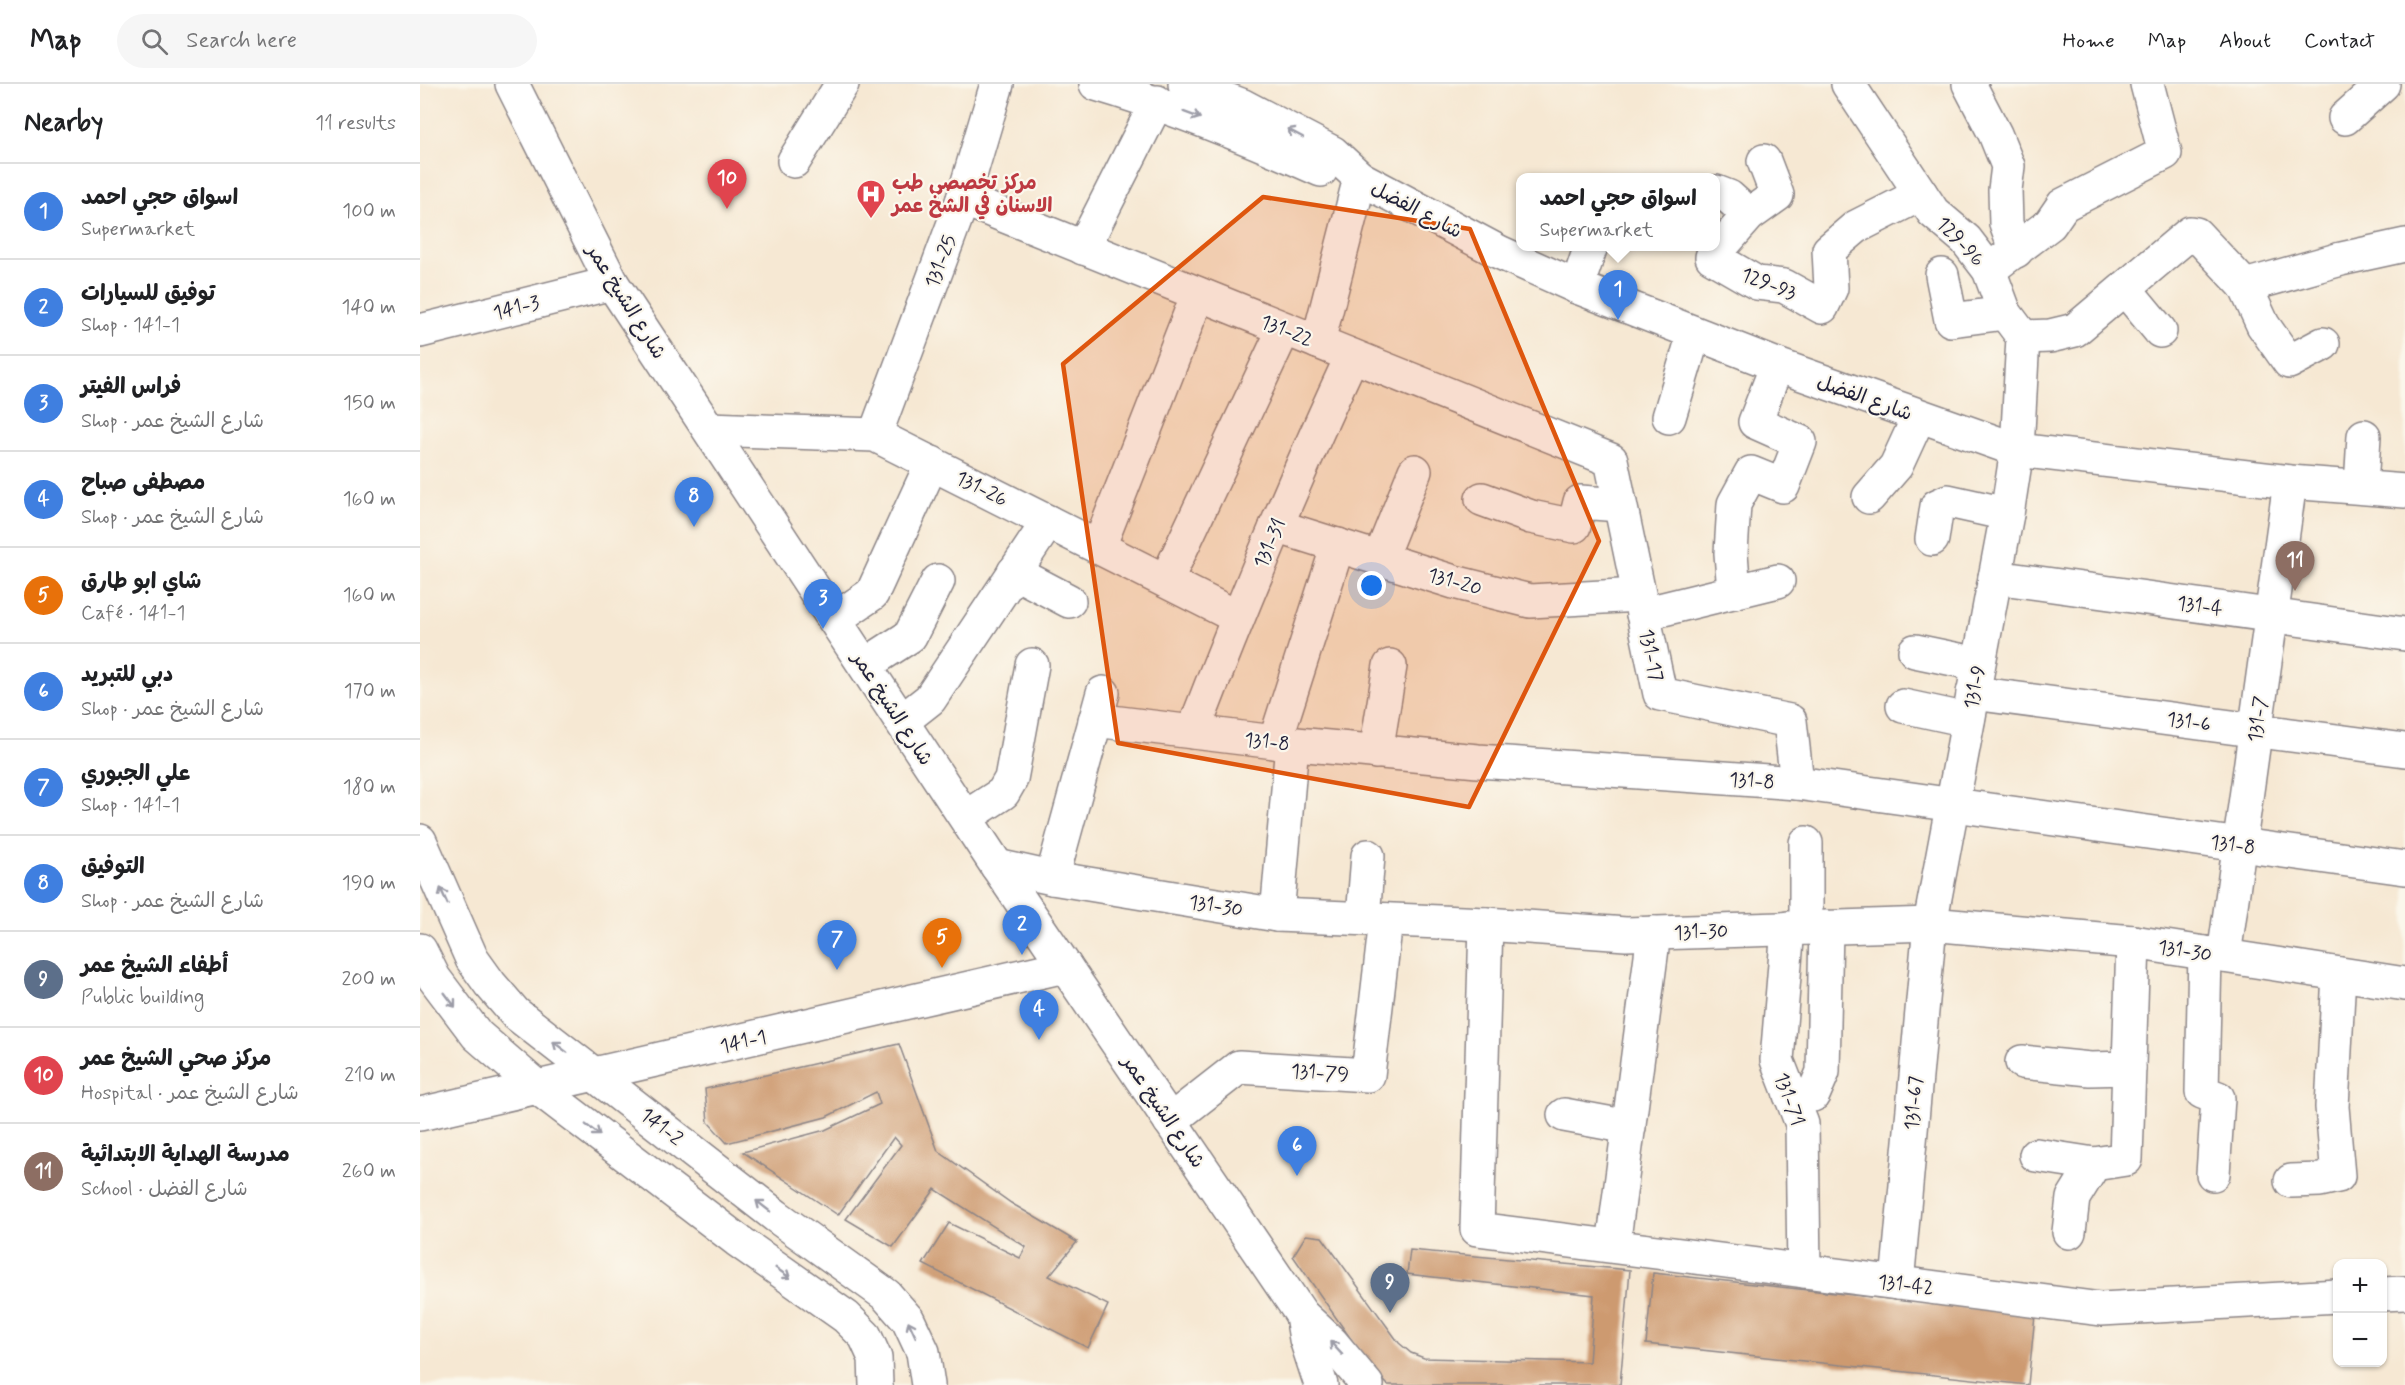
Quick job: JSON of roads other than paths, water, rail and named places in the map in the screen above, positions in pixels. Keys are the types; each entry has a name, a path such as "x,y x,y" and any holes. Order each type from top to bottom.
{"street":[{"name":"شارع الشيخ عمر","path":"512,84 612,284 997,866 1302,1315 1332,1343 1367,1385"},
{"path":"794,161 842,84"},
{"name":"131-25","path":"875,435 963,199 997,84"},
{"name":"شارع الفضل","path":"1096,84 1157,102 1235,131 1322,171 1360,178"},
{"name":"شارع الفضل","path":"1185,84 1244,94 1333,153 1360,178 1499,252 1577,287 1777,365 2017,450 2290,482 2405,491"},
{"name":"129-96","path":"1848,84 1933,212 1966,240 1989,270 2014,325 2017,450"},
{"path":"1969,84 1995,134 2008,166 2005,189 2006,224 2016,251"},
{"path":"1989,270 2050,224 2063,205 2165,153 2147,84"},
{"path":"2345,118 2383,84"},
{"path":"1083,248 1157,102"},
{"name":"129-93","path":"1720,248 1749,215 1777,195 1764,161"},
{"path":"1318,342 1360,178"},
{"path":"1720,193 1729,196 1749,215"},
{"name":"129-93","path":"1717,251 1712,257 1757,283 1784,286 1822,307 1832,288 1829,250 1856,227 1921,194"},
{"name":"131-22","path":"963,199 1611,460"},
{"path":"1942,275 1951,320 2014,325 2050,336 2075,330 2126,290 2190,233 2196,234 2245,286 2263,325 2289,362 2323,344"},
{"path":"2245,286 2405,245"},
{"path":"1577,287 1589,251"},
{"name":"141-3","path":"420,331 612,284"},
{"path":"2126,290 2160,330"},
{"path":"1099,547 1198,294"},
{"path":"1166,581 1284,329"},
{"path":"1669,417 1694,334"},
{"name":"131-31","path":"1193,732 1237,617 1352,356"},
{"path":"1734,592 1731,553 1734,504 1751,473 1784,486 1800,442 1755,422 1777,365"},
{"path":"1869,497 1896,466 1919,416"},
{"name":"131-26","path":"708,429 875,435 1237,617"},
{"path":"2361,488 2364,436"},
{"name":"131-9","path":"1930,924 2017,450"},
{"name":"131-17","path":"1611,460 1660,694 1790,721 1797,783"},
{"path":"835,619 872,594 932,463"},
{"path":"1380,558 1415,471"},
{"name":"131-7","path":"2213,1174 2217,1098 2202,1092 2214,955 2239,845 2290,482"},
{"path":"1482,499 1531,517 1574,526 1580,502 1620,505"},
{"path":"1932,539 1937,506 1948,501 2007,514"},
{"path":"902,721 930,699 1048,522"},
{"name":"131-20","path":"1276,526 1454,582 1530,601 1641,604 1734,592 1778,581"},
{"path":"1277,915 1284,743 1338,545"},
{"path":"1014,572 1069,602"},
{"name":"131-4","path":"1995,577 2405,634"},
{"path":"865,665 910,636 938,581"},
{"path":"1915,651 1973,692"},
{"path":"966,817 1003,793 1011,779 1032,665"},
{"path":"1376,752 1390,666"},
{"path":"1903,706 1973,692"},
{"name":"131-6","path":"1973,692 2405,750"},
{"name":"131-8","path":"1052,878 1099,706 1193,732 1376,752 1797,783 2405,868"},
{"name":"141-2","path":"420,841 472,958 490,984 515,1013 776,1216 886,1295 908,1320 923,1352 928,1385"},
{"path":"1790,1095 1813,1095 1823,1072 1807,928 1806,843"},
{"path":"1368,856 1374,919"},
{"name":"131-30","path":"997,866 1052,878 1277,915 1486,924 1626,934 1930,924 2133,942 2405,984"},
{"name":"131-79","path":"1170,1121 1239,1067 1368,1075 1374,919"},
{"name":"131-42","path":"1486,924 1477,1229 2101,1309 2333,1296"},
{"name":"131-67","path":"1897,1282 1930,924"},
{"name":"131-71","path":"1804,1271 1802,1124 1777,1060 1807,928"},
{"path":"1613,1246 1654,933"},
{"path":"2036,1155 2094,1164 2126,1159 2133,942"},
{"path":"420,950 434,978 477,1035 538,1088 737,1240 846,1317 865,1335 875,1358 876,1385"},
{"name":"141-1","path":"420,1114 1065,966"},
{"path":"2291,1181 2320,1180 2338,1176 2332,1107 2339,974"},
{"path":"2022,1062 2090,1069 2129,1068"},
{"path":"1564,1115 1629,1126"},
{"path":"2069,1233 2073,1198 2094,1164"},
{"path":"2387,1294 2405,1293"},
{"name":"شارع الشيخ عمر","path":"1302,1315 1306,1339 1321,1385"}],"place":[{"name":"مركز صحي الشيخ عمر","path":"727,209"},
{"name":"مركز تخصصي طب الاسنان في الشخ عمر","path":"871,220"},
{"name":"اسواق حجي احمد","path":"1618,320"},
{"name":"التوفيق","path":"694,527"},
{"name":"مدرسة الهداية الابتدائية","path":"2295,591"},
{"name":"فراس الفيتر","path":"823,629"},
{"name":"توفيق للسيارات","path":"1022,955"},
{"name":"شاي ابو طارق","path":"942,968"},
{"name":"علي الجبوري","path":"837,970"},
{"name":"مصطفى صباح","path":"1039,1040"},
{"name":"دبي للتبريد","path":"1297,1176"},
{"name":"أطفاء الشيخ عمر","path":"1390,1313"}]}
